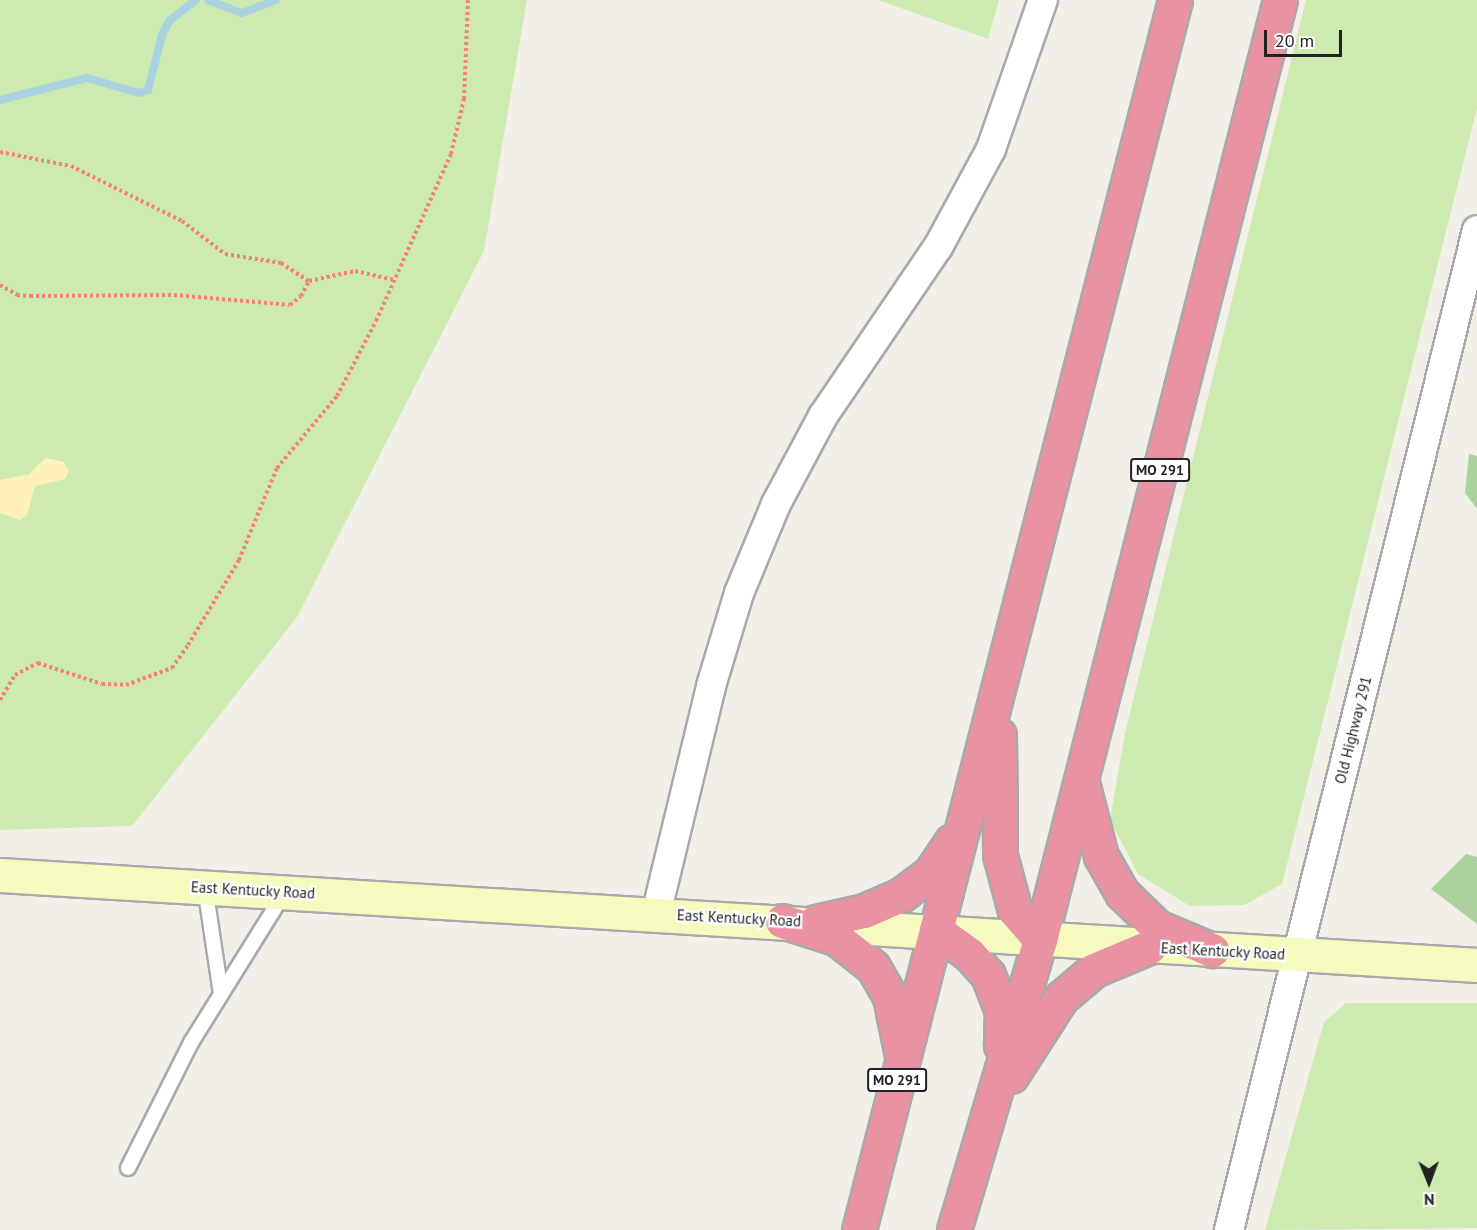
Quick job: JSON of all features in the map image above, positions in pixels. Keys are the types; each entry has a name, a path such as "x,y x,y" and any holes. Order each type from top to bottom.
{"highway":[{"name":"MO 291","path":"859,1230 1176,0"},
{"name":"MO 291","path":"954,1230 1040,940 1280,0"},
{"path":"999,684 1000,855 1015,911 1040,940"},
{"path":"1082,776 1085,808 1101,856 1122,893 1157,927 1212,950"},
{"path":"815,922 864,911 901,895 931,872 963,825"},
{"path":"782,921 836,938 873,967 890,997 902,1060"},
{"path":"936,930 969,954 988,975 1002,1011 995,1091"},
{"path":"995,1091 1061,998 1094,970 1149,947"}],"main road":[{"name":"East Kentucky Road","path":"0,875 815,922 1040,940 1477,965"}],"street":[{"path":"656,914 711,686 739,593 772,514 823,416 938,246 991,149 1043,0"},
{"name":"Old Highway 291","path":"1229,1230 1476,248"}],"lane":[{"path":"205,887 221,994"},
{"path":"128,1168 221,994 285,892"}],"path":[{"path":"0,700 15,675 38,663 102,684 126,685 172,668 240,560 277,468 337,396 451,154 464,99 468,0"},
{"path":"0,152 71,166 182,221 225,254 281,263 309,281 355,271 393,280"},
{"path":"0,285 17,295 30,296 174,295 290,305 301,296 309,281"}],"green space":[{"path":"0,0 527,0 484,251 297,617 132,826 0,830"},
{"path":"878,0 999,0 988,39"},
{"path":"1306,0 1477,0 1477,108 1282,884 1244,905 1190,906 1138,874 1110,820 1125,733"},
{"path":"1469,454 1477,456 1477,509 1465,493"},
{"path":"1466,854 1477,857 1477,924 1431,889"},
{"path":"1346,1003 1477,1003 1477,1228 1265,1230 1324,1022"}],"sand":[{"path":"46,458 64,462 69,471 65,479 35,486 27,515 20,520 0,513 0,480 29,474"}],"waterway":[{"path":"0,100 87,78 139,93 148,90 162,35 169,21 196,0"},
{"path":"208,0 242,13 276,0"}]}
